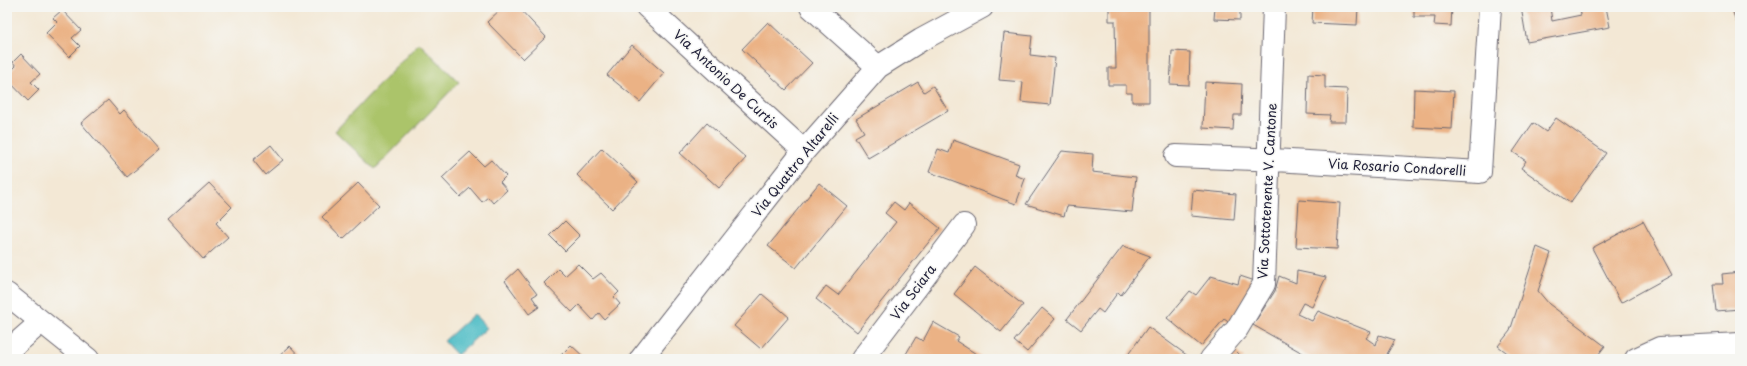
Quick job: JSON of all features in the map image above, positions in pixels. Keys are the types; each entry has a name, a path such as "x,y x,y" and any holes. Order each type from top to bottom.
{"street":[{"name":"Via Antonio De Curtis","path":"647,7 804,151"},
{"path":"811,7 878,67"},
{"name":"Via Quattro Altarelli","path":"641,359 804,151 878,67 921,40 982,7"},
{"name":"Via Sottotenente V. Cantone","path":"1211,359 1237,329 1264,284 1274,7"},
{"name":"Via Rosario Condorelli","path":"1269,159 1480,172 1490,7"},
{"path":"1176,156 1269,159"},
{"name":"Via Sciara","path":"862,359 964,225"},
{"path":"7,294 88,359"},
{"path":"7,352 41,322"},
{"path":"1636,359 1648,352 1660,348 1740,344"}],"green space":[{"path":"419,43 459,82 375,169 335,131"}],"water":[{"path":"474,314 487,328 457,355 444,341"}],"building":[{"path":"503,7 518,7 546,37 523,59 487,22"},
{"path":"1109,7 1149,7 1149,102 1132,102 1132,93 1126,93 1126,85 1108,85 1108,68 1116,68 1115,21 1109,21"},
{"path":"1215,7 1240,7 1240,20 1214,19"},
{"path":"1313,7 1358,7 1357,25 1312,23"},
{"path":"1414,7 1452,7 1451,26 1434,25 1435,17 1414,17"},
{"path":"1521,7 1550,7 1552,21 1581,15 1580,7 1606,7 1610,27 1527,42"},
{"path":"1731,7 1740,7 1740,23 1737,24"},
{"path":"62,10 81,30 72,38 80,46 69,57 46,33 57,22 53,18"},
{"path":"768,22 812,63 786,90 742,49"},
{"path":"1004,33 1032,36 1030,55 1055,58 1050,105 1021,102 1023,82 999,80"},
{"path":"632,45 664,73 640,102 607,75"},
{"path":"1172,51 1190,52 1189,85 1170,84"},
{"path":"21,54 40,74 31,82 39,90 28,101 7,79 7,75 16,66 13,62"},
{"path":"1308,74 1325,75 1325,88 1347,89 1346,122 1329,122 1330,115 1307,114"},
{"path":"918,82 924,92 933,86 948,111 868,158 855,137 864,132 856,119"},
{"path":"1205,82 1242,84 1241,115 1234,115 1233,130 1203,128"},
{"path":"1414,89 1454,91 1452,129 1413,127"},
{"path":"108,100 120,114 124,110 159,150 127,177 81,123"},
{"path":"1556,118 1606,153 1570,203 1521,168 1526,161 1513,152 1533,123 1546,132"},
{"path":"707,123 746,158 719,188 680,153"},
{"path":"953,140 1019,164 1015,175 1025,179 1016,204 929,172 938,149 949,153"},
{"path":"271,145 283,160 265,175 253,160"},
{"path":"602,148 638,182 612,209 577,175"},
{"path":"1062,151 1093,154 1092,172 1136,177 1132,212 1067,206 1064,216 1026,204"},
{"path":"470,152 484,166 491,160 506,176 500,182 507,190 493,203 488,197 482,202 470,188 460,197 442,178"},
{"path":"209,183 232,207 216,223 228,237 203,259 168,220"},
{"path":"358,183 379,205 343,239 322,217"},
{"path":"819,183 847,206 796,268 768,246"},
{"path":"1193,190 1236,194 1234,220 1191,216"},
{"path":"1299,200 1340,203 1337,249 1296,247"},
{"path":"894,202 904,210 909,203 940,228 857,332 816,299 826,286 838,295 896,222 885,213"},
{"path":"565,221 580,236 565,251 550,236"},
{"path":"1643,221 1672,275 1621,303 1592,248"},
{"path":"1123,246 1150,256 1121,295 1118,292 1103,313 1098,309 1081,330 1067,319"},
{"path":"1537,247 1551,253 1538,291 1549,304 1605,346 1595,359 1507,359 1510,355 1498,346 1510,331"},
{"path":"578,264 593,279 601,273 619,292 614,297 620,304 604,319 599,313 593,320 579,305 572,312 544,283 558,269 565,276"},
{"path":"975,267 1023,305 1001,332 954,294"},
{"path":"518,269 537,294 532,297 539,307 529,314 505,281"},
{"path":"1297,271 1326,277 1312,307 1303,303 1297,314 1312,321 1318,311 1371,332 1366,338 1376,345 1379,335 1395,340 1387,354 1395,359 1343,359 1339,357 1337,359 1313,359 1253,325 1275,291 1279,276 1296,283"},
{"path":"1740,272 1740,309 1716,311 1713,284 1723,284 1722,274"},
{"path":"1211,276 1238,284 1240,276 1255,281 1230,323 1224,319 1201,346 1167,318 1190,291 1196,295"},
{"path":"762,294 789,317 761,349 734,326"},
{"path":"1042,308 1055,319 1027,352 1014,341"},
{"path":"933,322 959,337 956,341 984,359 915,359 906,354 916,337 923,341"},
{"path":"1148,327 1192,359 1131,359 1127,356"},
{"path":"571,345 586,359 564,359 561,355"},
{"path":"290,346 302,359 276,359"},
{"path":"1237,352 1244,359 1230,359"}]}
